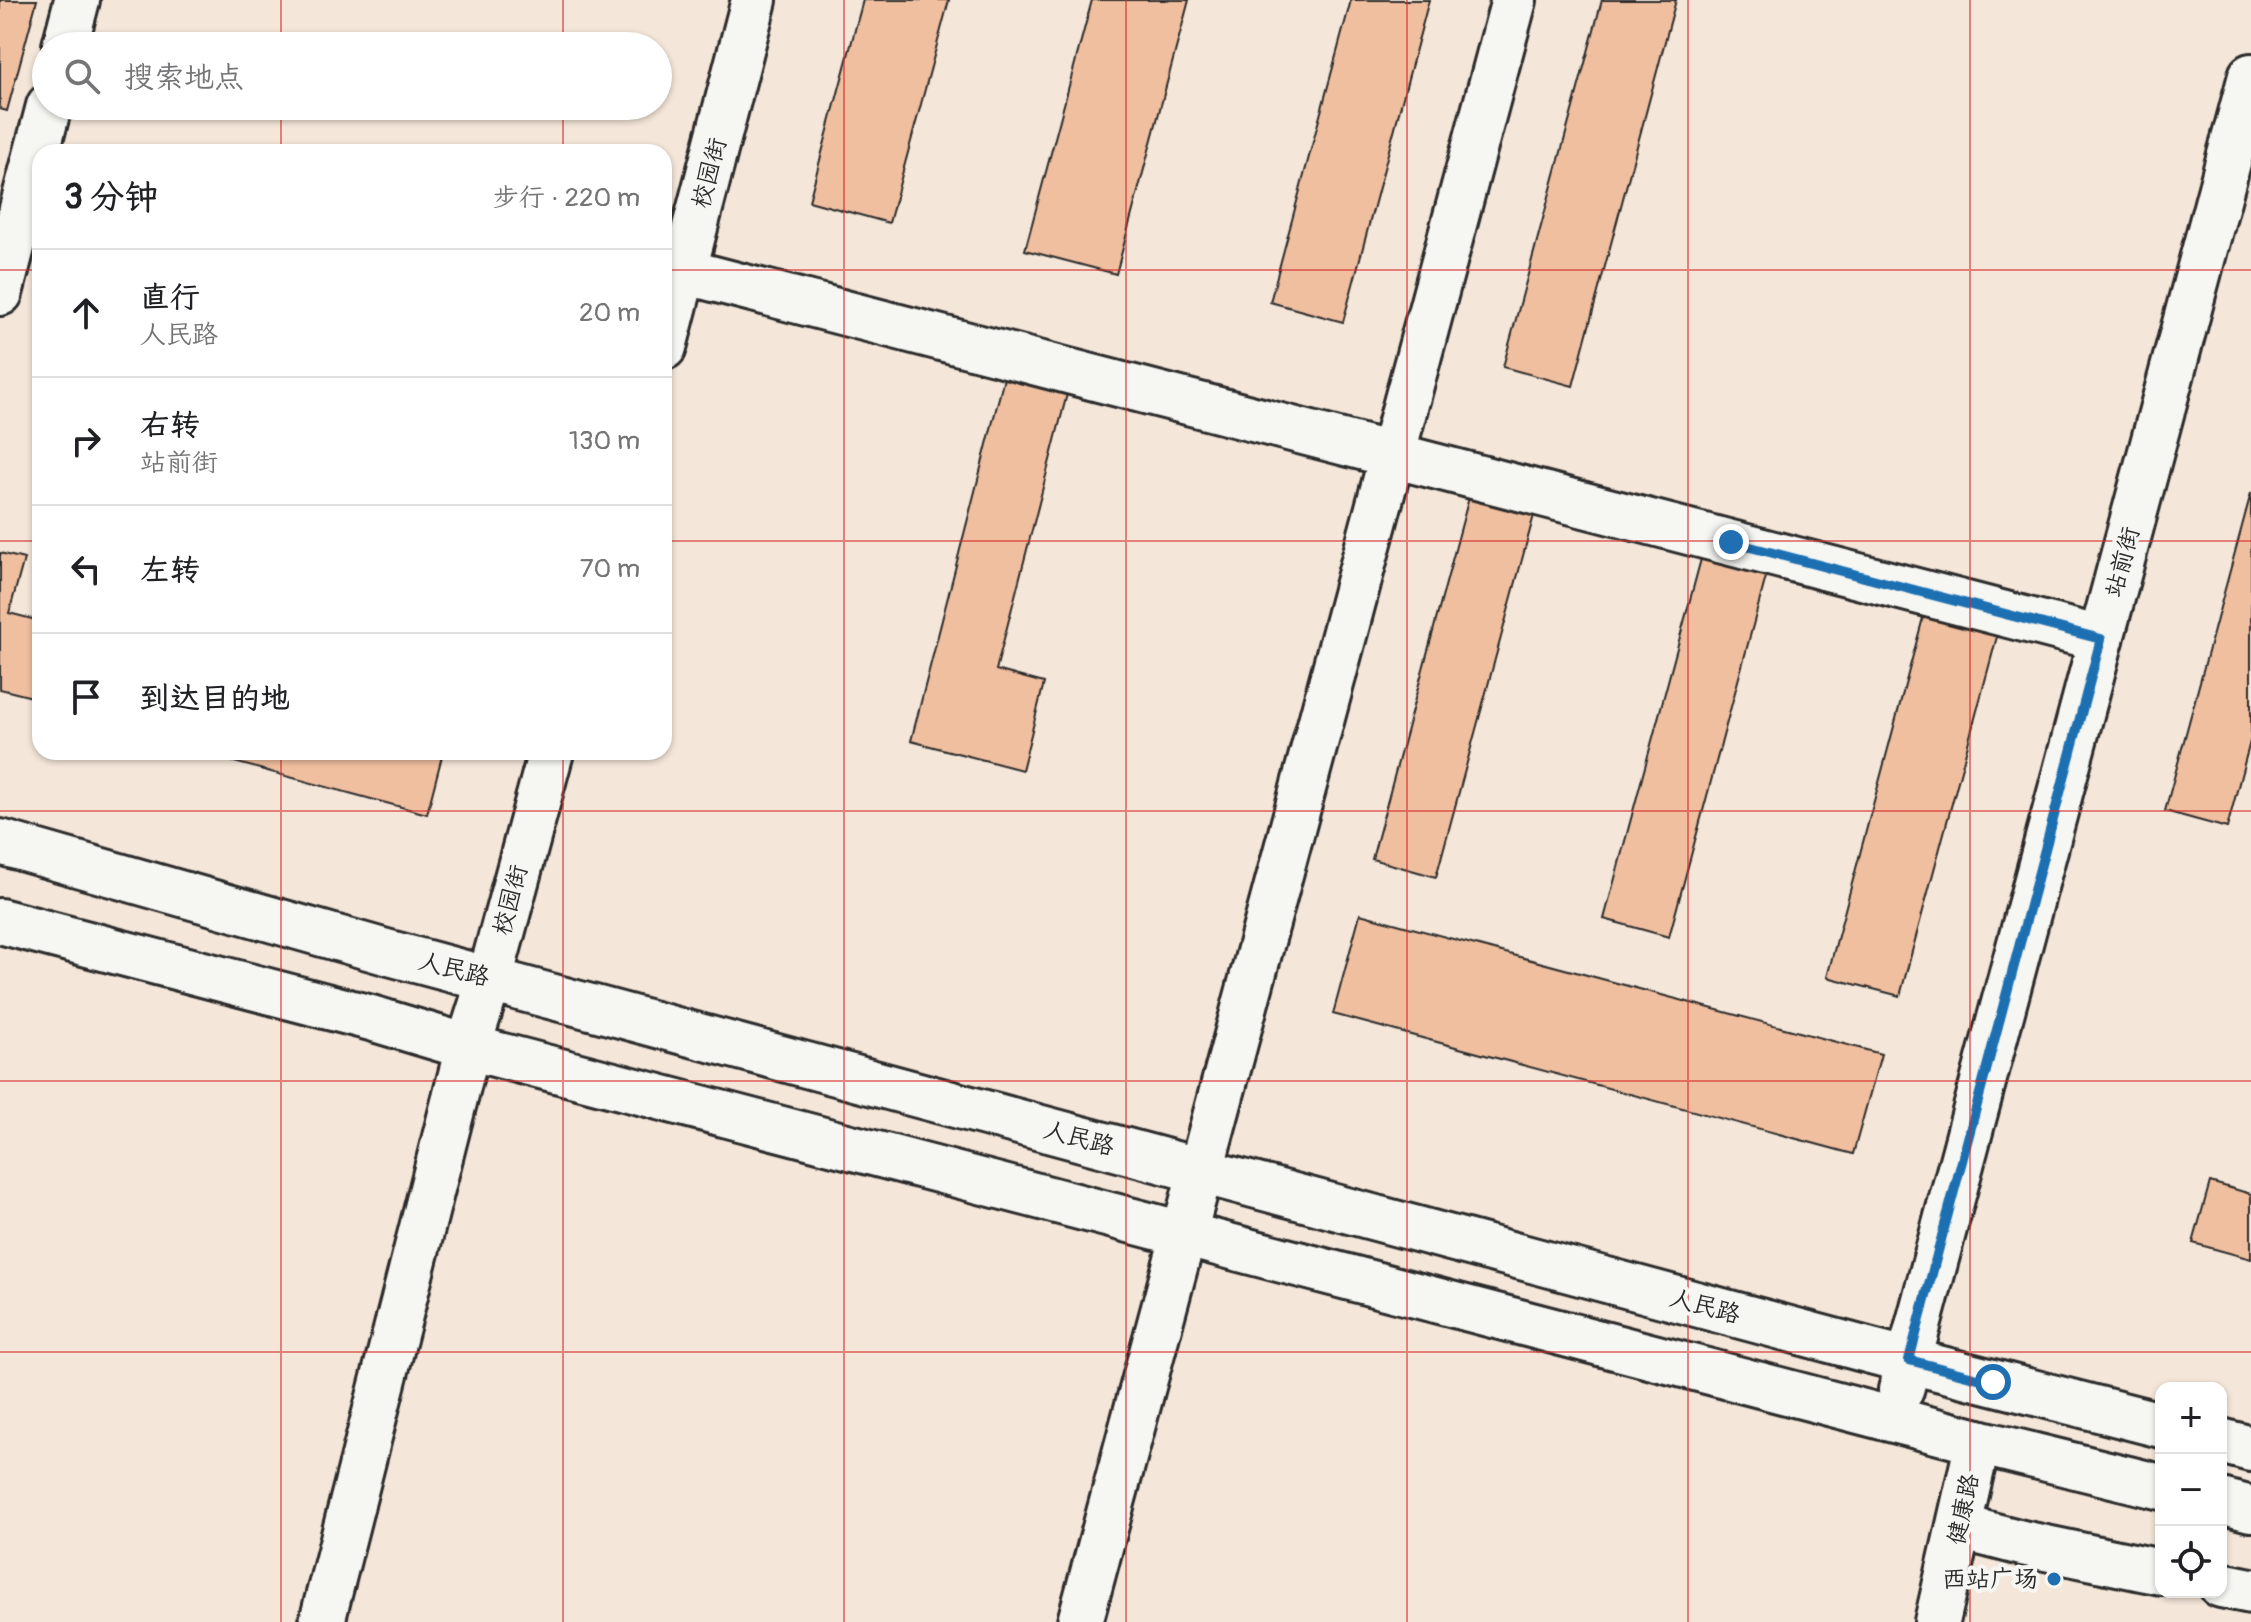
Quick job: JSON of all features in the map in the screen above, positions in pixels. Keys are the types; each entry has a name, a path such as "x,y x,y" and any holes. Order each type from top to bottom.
{"main road":[{"path":"69,32 77,0"},
{"name":"校园街","path":"672,315 754,0"},
{"path":"1080,1622 1514,0"},
{"name":"站前街","path":"1893,1419 2251,76"},
{"path":"39,144 45,120"},
{"path":"0,293 32,171"},
{"path":"683,271 2101,639"},
{"name":"校园街","path":"322,1622 468,1047 490,978 549,760"},
{"name":"人民路","path":"0,842 386,952 2155,1423"},
{"path":"0,921 371,1018 468,1047 1978,1442 2155,1486"},
{"name":"健康路","path":"1937,1622 1978,1442"},
{"path":"2227,1443 2251,1449"},
{"path":"2227,1503 2251,1509"},
{"path":"1960,1527 2155,1571"},
{"path":"2227,1586 2251,1591"}],"building":[{"path":"0,0 37,0 7,111 0,109"},
{"path":"863,0 949,0 889,223 809,201"},
{"path":"1092,0 1189,0 1116,274 1025,250"},
{"path":"1351,0 1429,0 1343,322 1270,302"},
{"path":"1602,0 1676,0 1573,386 1503,367"},
{"path":"1004,378 1067,394 996,670 1044,683 1022,770 911,741"},
{"path":"1475,475 1540,493 1436,877 1372,859"},
{"path":"2251,493 2251,738 2227,828 2165,811"},
{"path":"1708,533 1773,551 1669,937 1604,919"},
{"path":"0,553 24,559 9,613 32,619 32,697 0,689"},
{"path":"1928,599 2002,618 1900,996 1827,977"},
{"path":"227,760 441,760 427,814"},
{"path":"1360,914 1881,1054 1853,1154 1333,1014"},
{"path":"2210,1182 2251,1194 2251,1259 2193,1243"}],"place":[{"name":"西站广场","path":"2054,1579"}],"route":[{"path":"1731,542 2101,639 1909,1360 1993,1382"}]}
